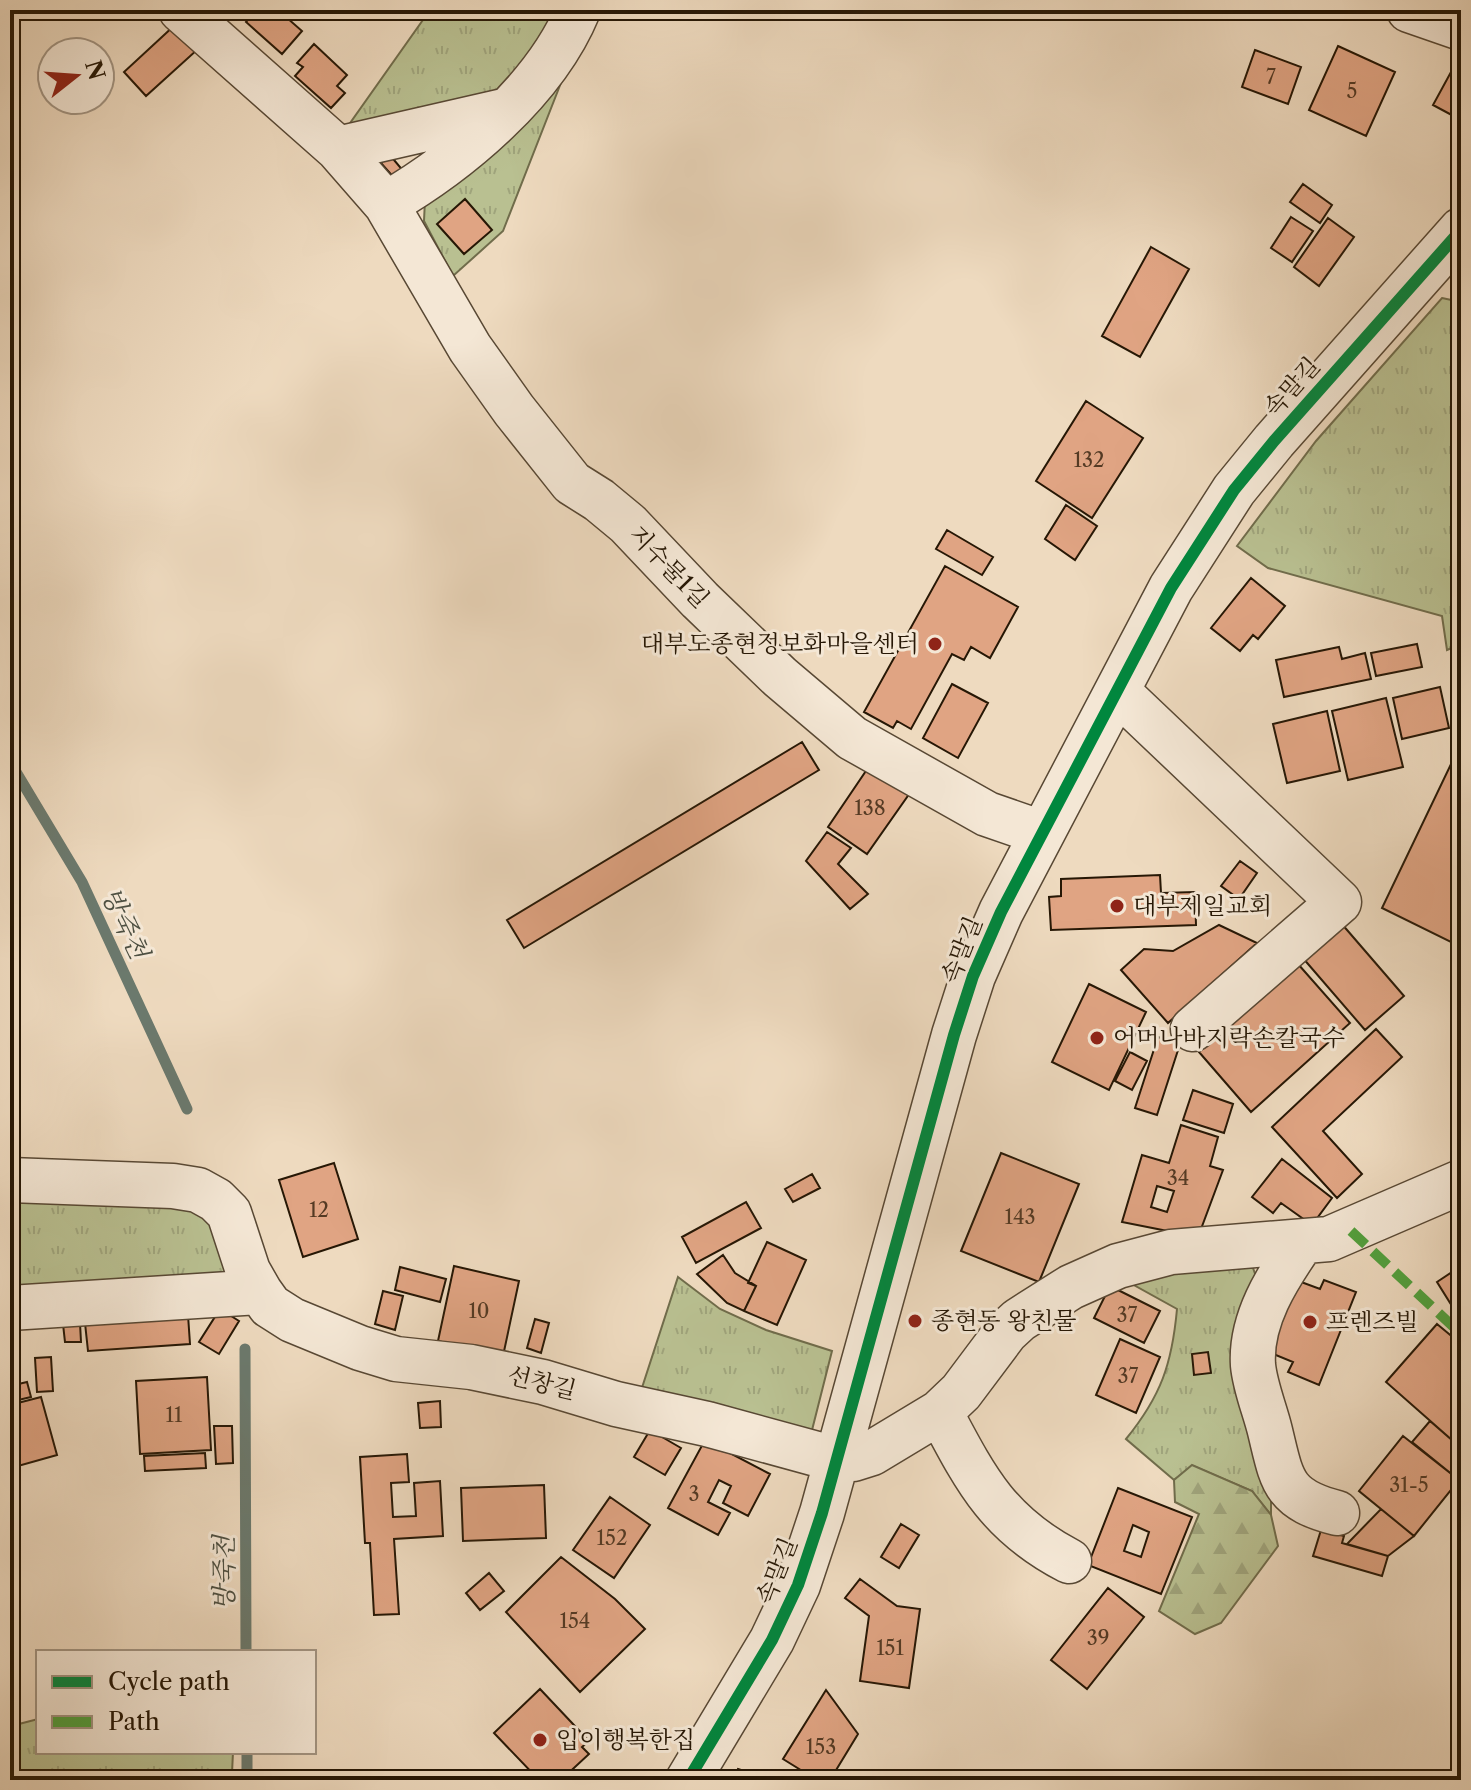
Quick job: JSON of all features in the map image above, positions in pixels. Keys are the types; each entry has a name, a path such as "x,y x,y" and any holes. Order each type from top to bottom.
{"street":[{"name":"지수물1길","path":"181,10 338,149 386,204 470,348 541,447 572,483 628,524 700,600 780,677 852,738 987,814 1042,833"},
{"path":"386,204 439,170 506,110 545,70 568,35 578,10"},
{"path":"1409,10 1461,28"},
{"path":"338,149 506,110"},
{"name":"속말길","path":"688,1780 772,1640 798,1585 822,1513 973,976 1001,912 1171,588 1234,490 1461,230"},
{"path":"1117,691 1339,902 1193,1029"},
{"name":"선창길","path":"10,1180 173,1186 198,1190 216,1200 229,1213 248,1271 260,1292 270,1306 292,1320 396,1359 471,1367 543,1382 616,1404 707,1424 835,1459"},
{"path":"835,1459 853,1459 872,1453 940,1412 961,1392 1006,1332 1019,1320 1071,1287 1118,1266 1147,1256 1197,1249 1329,1239 1461,1182"},
{"path":"1302,1242 1269,1293 1260,1321 1253,1366 1276,1463 1285,1483 1297,1497 1314,1507 1337,1513"},
{"path":"10,1308 260,1292"},
{"path":"940,1412 988,1496 1013,1525 1040,1546 1069,1561"}],"green space":[{"path":"430,10 569,10 513,90 348,126"},
{"path":"566,70 503,231 453,276 424,221 425,200"},
{"path":"1442,298 1461,302 1461,644 1447,650 1442,616 1268,568 1237,546 1316,441"},
{"path":"10,1189 199,1203 239,1275 10,1294"},
{"path":"1236,1261 1253,1268 1258,1282 1271,1515 1252,1491 1193,1466 1174,1480 1126,1439 1148,1408 1163,1378 1172,1346 1177,1309 1123,1279"},
{"path":"678,1277 720,1309 766,1330 832,1351 810,1438 638,1400"},
{"path":"1192,1465 1252,1491 1271,1515 1278,1546 1221,1623 1195,1634 1159,1611 1199,1514 1175,1502 1174,1480"},
{"path":"36,1720 36,1754 233,1754 232,1773 179,1780 10,1780 10,1730"}],"building":[{"path":"256,10 278,10 302,31 282,54 246,22"},
{"path":"176,24 198,49 146,96 124,72"},
{"path":"314,44 347,75 337,86 345,93 331,108 295,76 303,67 297,63"},
{"path":"1338,46 1395,72 1366,136 1309,110"},
{"path":"1255,50 1301,67 1288,104 1242,87"},
{"path":"1457,61 1461,64 1461,120 1433,105"},
{"path":"389,154 405,173 396,180 380,162"},
{"path":"1303,184 1332,205 1320,223 1290,202"},
{"path":"465,199 492,230 464,254 437,224"},
{"path":"1291,217 1313,231 1292,262 1271,248"},
{"path":"1328,218 1354,237 1319,286 1294,267"},
{"path":"1151,247 1189,269 1140,357 1102,336"},
{"path":"1086,401 1143,438 1092,518 1036,481"},
{"path":"1066,505 1097,526 1075,560 1045,539"},
{"path":"947,530 993,557 982,575 936,549"},
{"path":"945,566 1018,607 990,658 971,647 964,660 952,654 911,729 897,721 893,728 864,712"},
{"path":"1251,578 1285,606 1258,639 1253,635 1240,651 1211,628"},
{"path":"1417,644 1422,667 1376,676 1371,653"},
{"path":"1339,647 1342,659 1365,653 1371,679 1284,697 1276,660"},
{"path":"952,684 988,703 958,758 923,738"},
{"path":"1440,687 1449,728 1402,739 1393,698"},
{"path":"1386,698 1403,767 1348,780 1332,711"},
{"path":"1327,711 1340,771 1287,783 1273,724"},
{"path":"802,742 819,770 524,948 507,920"},
{"path":"872,762 912,790 867,854 828,827"},
{"path":"1452,762 1461,767 1461,947 1382,908"},
{"path":"827,832 851,848 838,864 868,894 850,909 806,861"},
{"path":"1240,861 1257,873 1239,899 1221,886"},
{"path":"1160,875 1161,893 1195,892 1196,925 1051,930 1049,897 1061,896 1061,879"},
{"path":"1341,923 1404,996 1365,1030 1302,957"},
{"path":"1219,925 1257,943 1168,1023 1121,970 1144,949 1173,951"},
{"path":"1298,964 1350,1023 1251,1112 1199,1052"},
{"path":"1089,984 1146,1012 1109,1090 1052,1062"},
{"path":"1376,1029 1402,1057 1323,1131 1362,1174 1337,1198 1272,1127"},
{"path":"1158,1037 1180,1044 1157,1115 1135,1108"},
{"path":"1130,1052 1147,1061 1132,1090 1115,1081"},
{"path":"1193,1090 1233,1104 1224,1133 1183,1120"},
{"path":"1181,1125 1218,1137 1210,1166 1223,1170 1198,1237 1122,1222 1142,1155 1169,1163","holes":["1157,1186 1174,1191 1167,1212 1151,1207"]},
{"path":"1001,1153 1079,1184 1039,1282 961,1251"},
{"path":"1282,1159 1332,1198 1312,1225 1281,1203 1273,1213 1252,1197"},
{"path":"334,1163 358,1239 303,1257 279,1180"},
{"path":"812,1174 820,1188 793,1202 785,1189"},
{"path":"746,1202 761,1228 696,1263 682,1237"},
{"path":"767,1242 806,1260 777,1325 744,1311 756,1286 748,1283"},
{"path":"723,1255 735,1273 756,1286 744,1311 727,1303 697,1274"},
{"path":"454,1266 519,1281 503,1356 438,1341"},
{"path":"1461,1266 1461,1300 1452,1306 1437,1282"},
{"path":"400,1267 446,1279 440,1302 395,1290"},
{"name":"프렌즈빌","path":"1293,1279 1320,1289 1324,1280 1356,1292 1319,1385 1288,1372 1293,1362 1266,1351"},
{"path":"1110,1286 1160,1311 1144,1343 1094,1318"},
{"path":"383,1291 403,1296 395,1330 375,1324"},
{"path":"220,1309 239,1321 219,1354 199,1342"},
{"path":"188,1315 190,1344 88,1351 85,1323"},
{"path":"535,1319 549,1323 541,1353 527,1348"},
{"path":"80,1323 81,1342 65,1342 63,1324"},
{"path":"1437,1324 1461,1344 1461,1375 1453,1385 1461,1391 1461,1448 1386,1382"},
{"path":"1120,1339 1160,1357 1136,1413 1096,1395"},
{"path":"1208,1352 1211,1373 1194,1375 1192,1354"},
{"path":"51,1357 53,1391 37,1392 35,1358"},
{"path":"207,1377 211,1450 140,1454 136,1381"},
{"path":"27,1382 31,1397 10,1402 10,1386"},
{"path":"41,1397 57,1455 11,1468 10,1405"},
{"path":"440,1401 441,1427 420,1428 418,1403"},
{"path":"1430,1421 1461,1448 1459,1480 1412,1442"},
{"path":"214,1426 232,1426 233,1463 216,1464"},
{"path":"650,1430 681,1448 665,1475 634,1457"},
{"path":"1403,1436 1459,1480 1414,1536 1359,1491"},
{"path":"705,1440 770,1474 748,1516 723,1503 731,1486 719,1480 708,1502 730,1513 718,1535 668,1508"},
{"path":"205,1453 206,1468 145,1471 144,1456"},
{"path":"407,1454 409,1482 391,1483 393,1517 416,1516 414,1483 440,1481 443,1536 394,1539 399,1614 374,1615 370,1543 365,1543 360,1457"},
{"path":"544,1485 546,1538 463,1541 461,1488"},
{"path":"1118,1488 1192,1517 1161,1594 1088,1565","holes":["1133,1525 1149,1532 1141,1557 1124,1551"]},
{"path":"610,1497 650,1525 614,1578 573,1550"},
{"path":"1381,1509 1414,1536 1388,1556 1347,1544"},
{"path":"901,1524 919,1535 899,1568 881,1557"},
{"path":"1321,1530 1344,1536 1342,1543 1388,1556 1382,1576 1313,1556"},
{"path":"561,1557 615,1599 645,1629 580,1692 506,1612"},
{"path":"489,1573 504,1591 480,1610 466,1593"},
{"path":"860,1579 897,1606 920,1609 909,1688 860,1681 869,1616 845,1598"},
{"path":"1108,1588 1144,1617 1087,1689 1051,1660"},
{"path":"540,1689 589,1741 582,1747 589,1754 561,1780 539,1780 494,1733"},
{"path":"826,1690 858,1734 830,1780 817,1780 783,1759"},
{"path":"738,1769 771,1780 734,1780"}],"waterway":[{"name":"방죽천","path":"10,762 82,882 187,1109"},
{"name":"방죽천","path":"245,1349 246,1650"},
{"name":"방죽천","path":"247,1754 247,1780"}],"marked path":[{"path":"1351,1231 1461,1334"}],"cycle path":[{"path":"688,1780 772,1640 798,1585 822,1513 954,1035 973,976 1001,912 1171,588 1234,490 1461,230"}],"place":[{"name":"대부도종현정보화마을센터","path":"935,644"},
{"name":"대부제일교회","path":"1117,906"},
{"name":"어머나바지락손칼국수","path":"1097,1038"},
{"name":"종현동 왕친물","path":"915,1321"},
{"name":"프렌즈빌","path":"1310,1322"},
{"name":"입이행복한집","path":"540,1740"}]}
